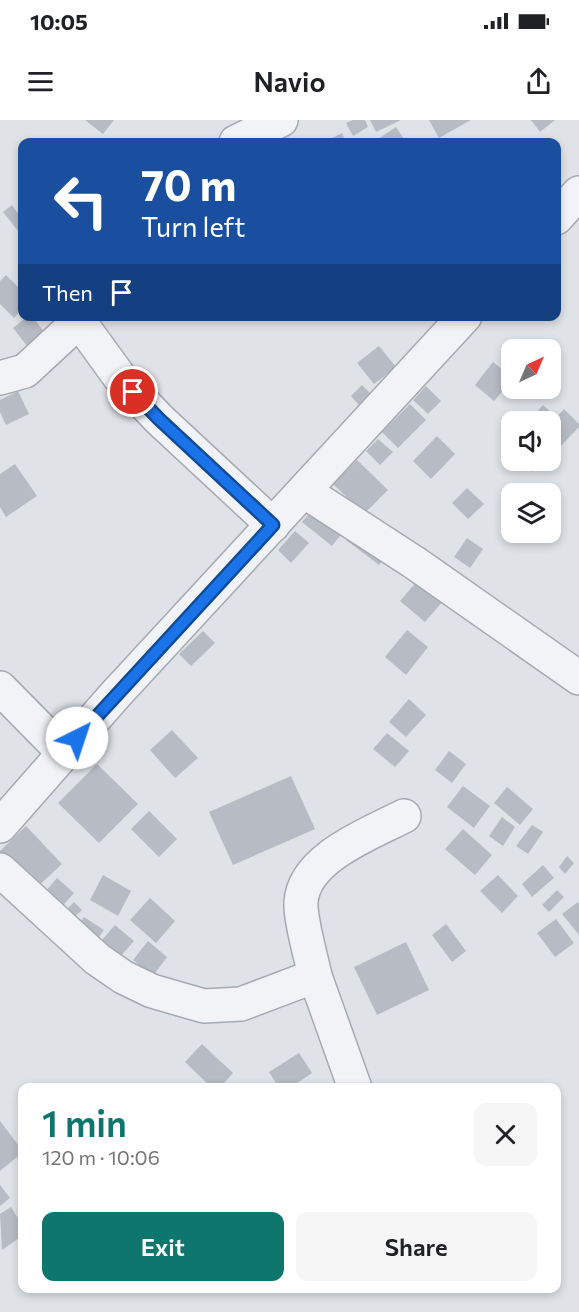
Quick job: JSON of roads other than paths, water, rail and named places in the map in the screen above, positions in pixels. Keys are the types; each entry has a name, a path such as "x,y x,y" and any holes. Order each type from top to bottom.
{"street":[{"path":"244,138 281,120"},
{"path":"561,213 579,193"},
{"path":"0,378 25,371 78,321"},
{"path":"81,321 121,379 159,419 273,525"},
{"path":"0,826 64,753 460,321"},
{"path":"304,490 415,563 579,678"},
{"path":"0,688 64,753"},
{"path":"353,1083 315,976 301,904 303,888 319,866 345,847 404,816"},
{"path":"0,870 97,959 123,977 152,991 204,1006 241,1004 315,976"}]}
